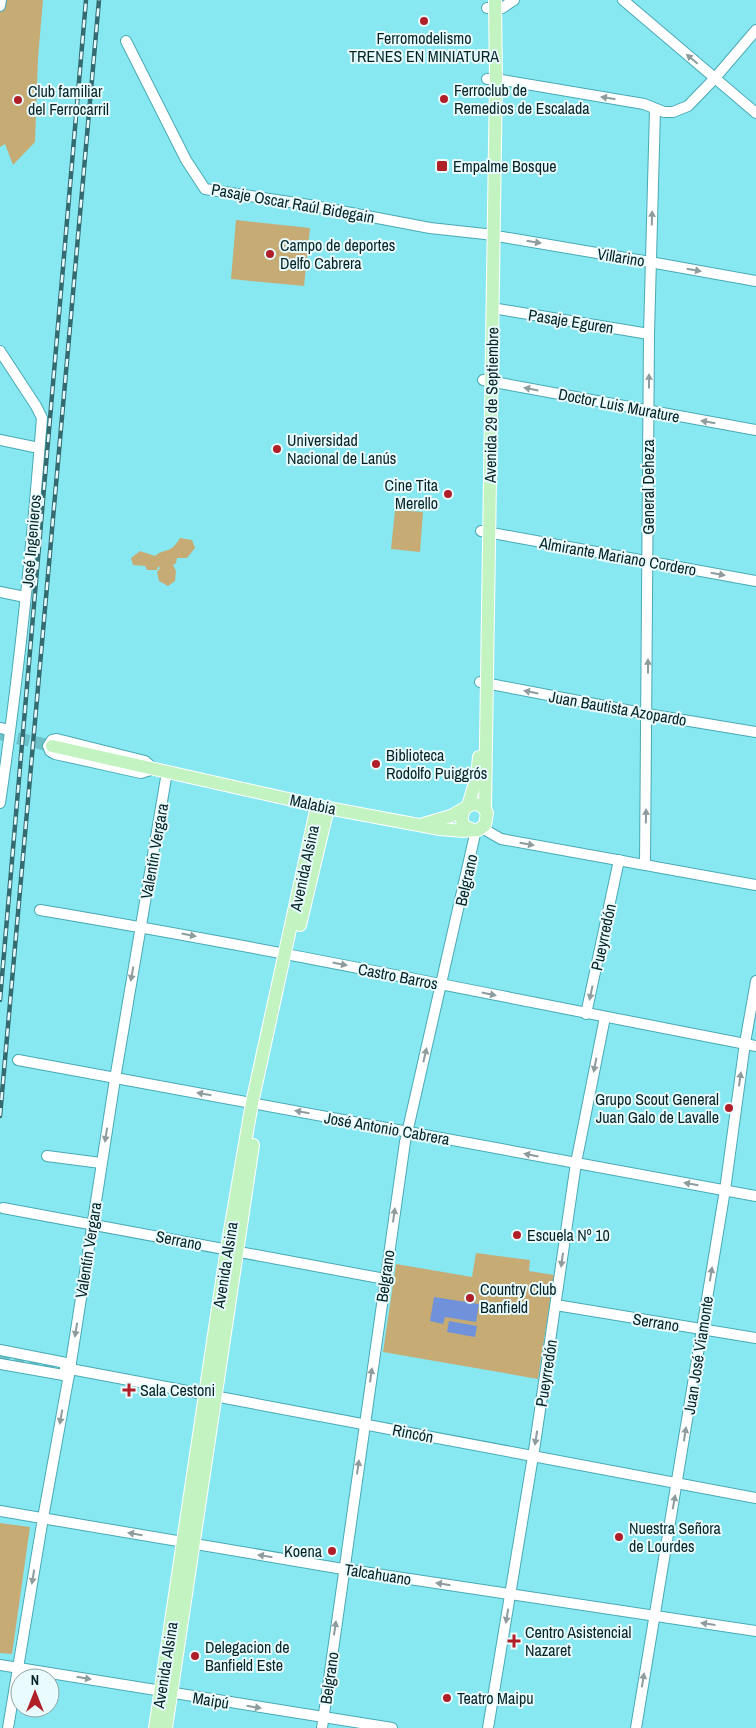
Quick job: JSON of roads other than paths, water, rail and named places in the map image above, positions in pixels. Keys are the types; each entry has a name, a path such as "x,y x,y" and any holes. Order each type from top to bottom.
{"main road":[{"name":"Avenida 29 de Septiembre","path":"486,810 484,683 491,4"},
{"name":"Avenida 29 de Septiembre","path":"486,380 492,308 489,235"},
{"name":"Avenida 29 de Septiembre","path":"466,807 474,788 479,767 484,683"},
{"name":"Malabia","path":"52,746 322,807 455,831 477,829"},
{"path":"421,824 444,818 466,807 478,804 486,810 488,817 477,829 464,826 462,812 466,807"},
{"name":"Avenida Alsina","path":"166,1728 166,1692 232,1250 256,1103 322,807"},
{"name":"Avenida Alsina","path":"155,1728 166,1692"}],"street":[{"path":"0,6 1,0"},
{"path":"491,4 506,6 514,0"},
{"path":"623,0 756,113"},
{"path":"491,79 644,104 655,109 673,112 688,106 756,30"},
{"name":"Pasaje Oscar Raúl Bidegain","path":"126,41 186,160 205,189 309,205 430,228 489,235"},
{"name":"General Deheza","path":"645,865 649,334 655,109"},
{"name":"Villarino","path":"489,235 756,281"},
{"name":"Pasaje Eguren","path":"492,308 649,334"},
{"name":"José Ingenieros","path":"0,351 42,418 25,597 5,729 0,803"},
{"name":"Doctor Luis Murature","path":"486,380 649,412 756,430"},
{"path":"0,440 39,448"},
{"name":"Almirante Mariano Cordero","path":"485,532 756,581"},
{"path":"0,592 25,597"},
{"name":"Juan Bautista Azopardo","path":"484,683 647,714 756,732"},
{"name":"Malabia","path":"57,739 145,761 160,771 141,773 54,754 48,746 52,740 57,739"},
{"name":"Valentín Vergara","path":"8,1728 69,1369 114,1079 141,926 160,771"},
{"name":"Malabia","path":"477,829 501,839 756,886"},
{"name":"Belgrano","path":"322,1723 384,1279 407,1131 477,829"},
{"name":"Pueyrredón","path":"586,1014 619,860"},
{"name":"Castro Barros","path":"40,910 141,926 756,1046"},
{"name":"Juan José Viamonte","path":"636,1728 653,1616 725,1190 745,1044 756,981"},
{"name":"Pueyrredón","path":"488,1728 533,1456 576,1163 605,1018"},
{"name":"José Antonio Cabrera","path":"18,1060 756,1196"},
{"path":"47,1156 101,1163"},
{"name":"Serrano","path":"3,1208 92,1223 384,1279"},
{"name":"Serrano","path":"556,1305 756,1338"},
{"path":"0,1350 69,1369"},
{"path":"0,1364 69,1369"},
{"name":"Rincón","path":"69,1369 756,1498"},
{"name":"Talcahuano","path":"0,1511 343,1569 756,1631"},
{"name":"Maipú","path":"0,1665 166,1692 322,1723 392,1728"}],"water":[{"path":"434,1297 479,1304 476,1322 445,1317 443,1324 430,1321"},
{"path":"449,1321 477,1326 475,1337 447,1332"}],"tunnel":[{"path":"0,734 52,746"},
{"path":"0,1356 65,1368"}],"railway":[{"path":"0,1000 86,0"},
{"path":"0,1116 99,0"}],"place":[{"name":"Ferromodelismo TRENES EN MINIATURA","path":"424,21"},
{"name":"Ferroclub de Remedios de Escalada","path":"444,99"},
{"name":"Club familiar del Ferrocarril","path":"18,100"},
{"name":"Empalme Bosque","path":"442,166"},
{"name":"Campo de deportes Delfo Cabrera","path":"270,254"},
{"name":"Universidad Nacional de Lanús","path":"277,449"},
{"name":"Cine Tita Merello","path":"448,494"},
{"name":"Biblioteca Rodolfo Puiggrós","path":"376,764"},
{"name":"Grupo Scout General Juan Galo de Lavalle","path":"729,1108"},
{"name":"Escuela Nº 10","path":"517,1235"},
{"name":"Country Club Banfield","path":"470,1298"},
{"name":"Sala Cestoni","path":"129,1390"},
{"name":"Nuestra Señora de Lourdes","path":"619,1537"},
{"name":"Koena","path":"332,1551"},
{"name":"Centro Asistencial Nazaret","path":"514,1641"},
{"name":"Delegacion de Banfield Este","path":"195,1656"},
{"name":"Teatro Maipu","path":"447,1698"}]}
